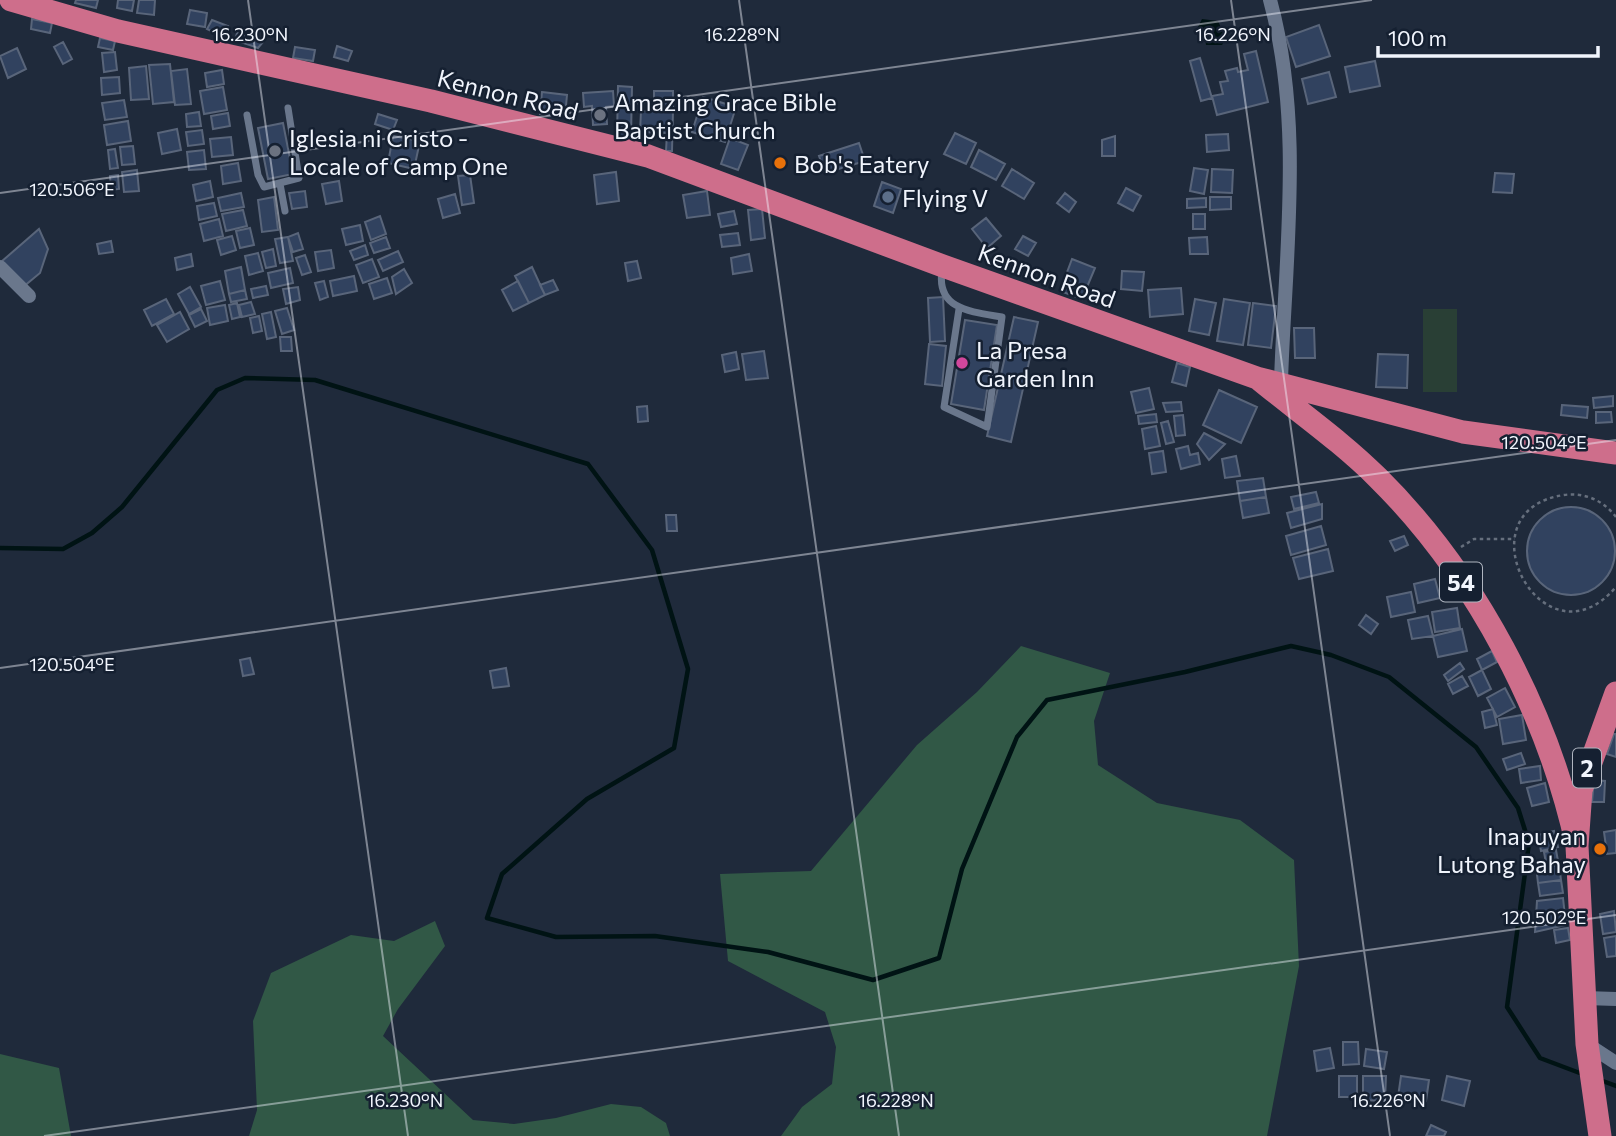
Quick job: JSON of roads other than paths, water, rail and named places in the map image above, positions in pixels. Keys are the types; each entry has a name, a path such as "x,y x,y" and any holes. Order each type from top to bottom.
{"highway":[{"name":"Kennon Road","path":"11,0 118,31 431,101 648,156 943,266 1257,378 1281,382 1463,432 1616,453"},
{"name":"Kennon Road","path":"1257,378 1377,477 1446,559 1516,671 1556,768 1577,846"},
{"name":"2","path":"1600,1136 1588,1051 1577,846 1581,790 1616,693"}],"street":[{"path":"1270,0 1286,92 1289,136 1281,382"},
{"path":"0,267 29,296"},
{"path":"1585,998 1616,999"},
{"path":"1588,1051 1616,1063"}],"lane":[{"path":"247,115 258,175 264,187 299,178 288,108"},
{"path":"280,184 285,211"},
{"path":"943,266 942,290 959,309 1002,317 987,427 944,407 959,309"}],"waterway":[{"path":"0,548 63,549 92,533 122,507 217,390 245,378 315,380 588,464 652,550 688,669 674,748 587,799 502,874 487,918 556,937 655,936 768,952 873,980 939,958 962,869 1017,737 1047,700 1185,672 1291,646 1331,655 1389,677 1476,747 1518,808 1529,843 1507,1007 1540,1058 1585,1075"},
{"path":"1600,1080 1616,1086"}],"place":[{"name":"Amazing Grace Bible Baptist Church","path":"600,115"},
{"name":"Iglesia ni Cristo - Locale of Camp One","path":"275,151"},
{"name":"Bob's Eatery","path":"780,163"},
{"name":"Flying V","path":"888,197"},
{"name":"La Presa Garden Inn","path":"962,363"},
{"name":"Inapuyan Lutong Bahay","path":"1600,849"}]}
